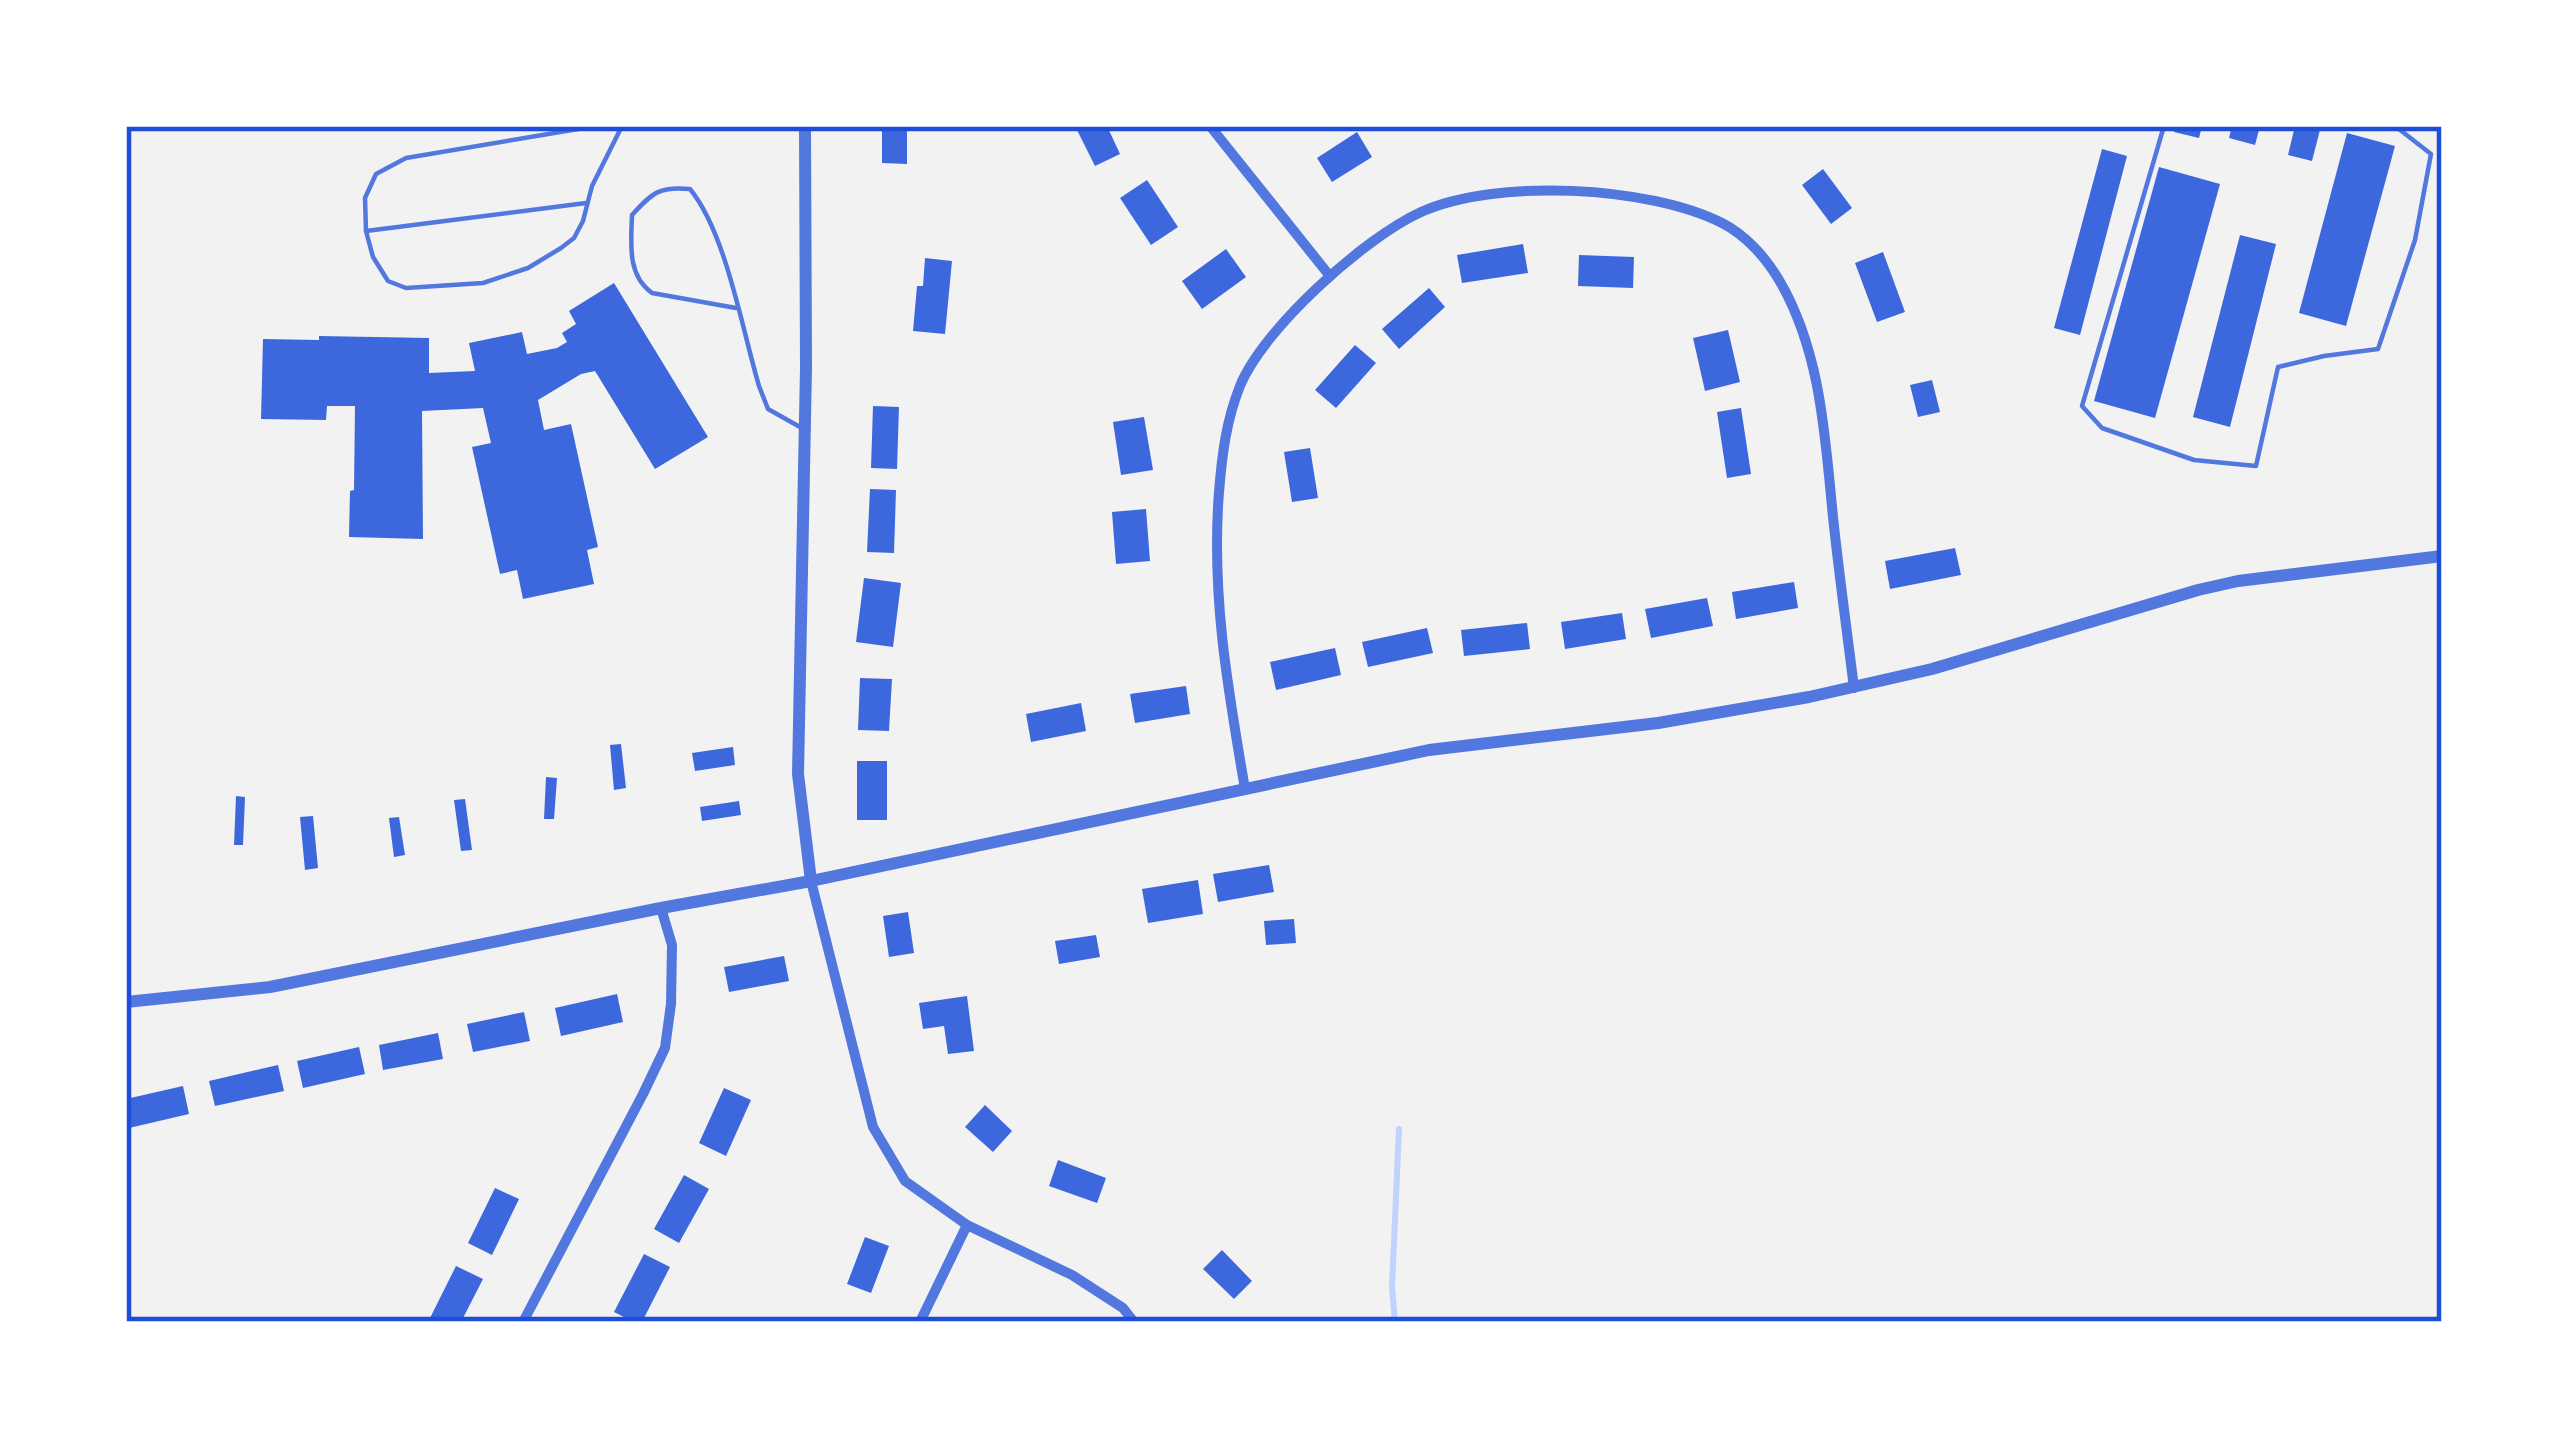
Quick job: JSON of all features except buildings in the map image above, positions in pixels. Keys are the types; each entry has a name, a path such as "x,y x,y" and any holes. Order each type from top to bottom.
{"street":[{"path":"805,126 798,774 812,881 873,1127 905,1181 967,1225 1072,1275 1123,1308 1134,1322"},
{"path":"1210,126 1329,275"},
{"path":"1245,789 1222,658 1215,536 1222,445 1243,380 1266,344 1329,275 1418,213 1493,194 1538,191 1621,196 1691,209 1727,225 1758,250 1799,320 1817,383 1854,688"},
{"path":"126,1002 270,987 812,881 1429,750 1713,716 1932,669 2238,581 2442,556"},
{"path":"523,1322 664,1048 671,1004 671,945 661,908"},
{"path":"920,1322 967,1225"}],"lane":[{"path":"596,126 406,158 376,174 365,198 366,231 373,257 388,281 406,288 483,284 528,268 562,248 583,221 592,186 622,126"},
{"path":"634,126 743,126"},
{"path":"2164,126 2082,406 2102,428 2175,454 2256,466 2278,367 2378,349 2415,240 2432,154 2395,126"},
{"path":"736,308 652,293 641,285 631,259 632,215 650,196 667,187 689,189 705,208 768,409 805,430"},
{"path":"366,231 587,203"}],"waterway":[{"path":"1395,1322 1392,1287 1399,1129"}]}
